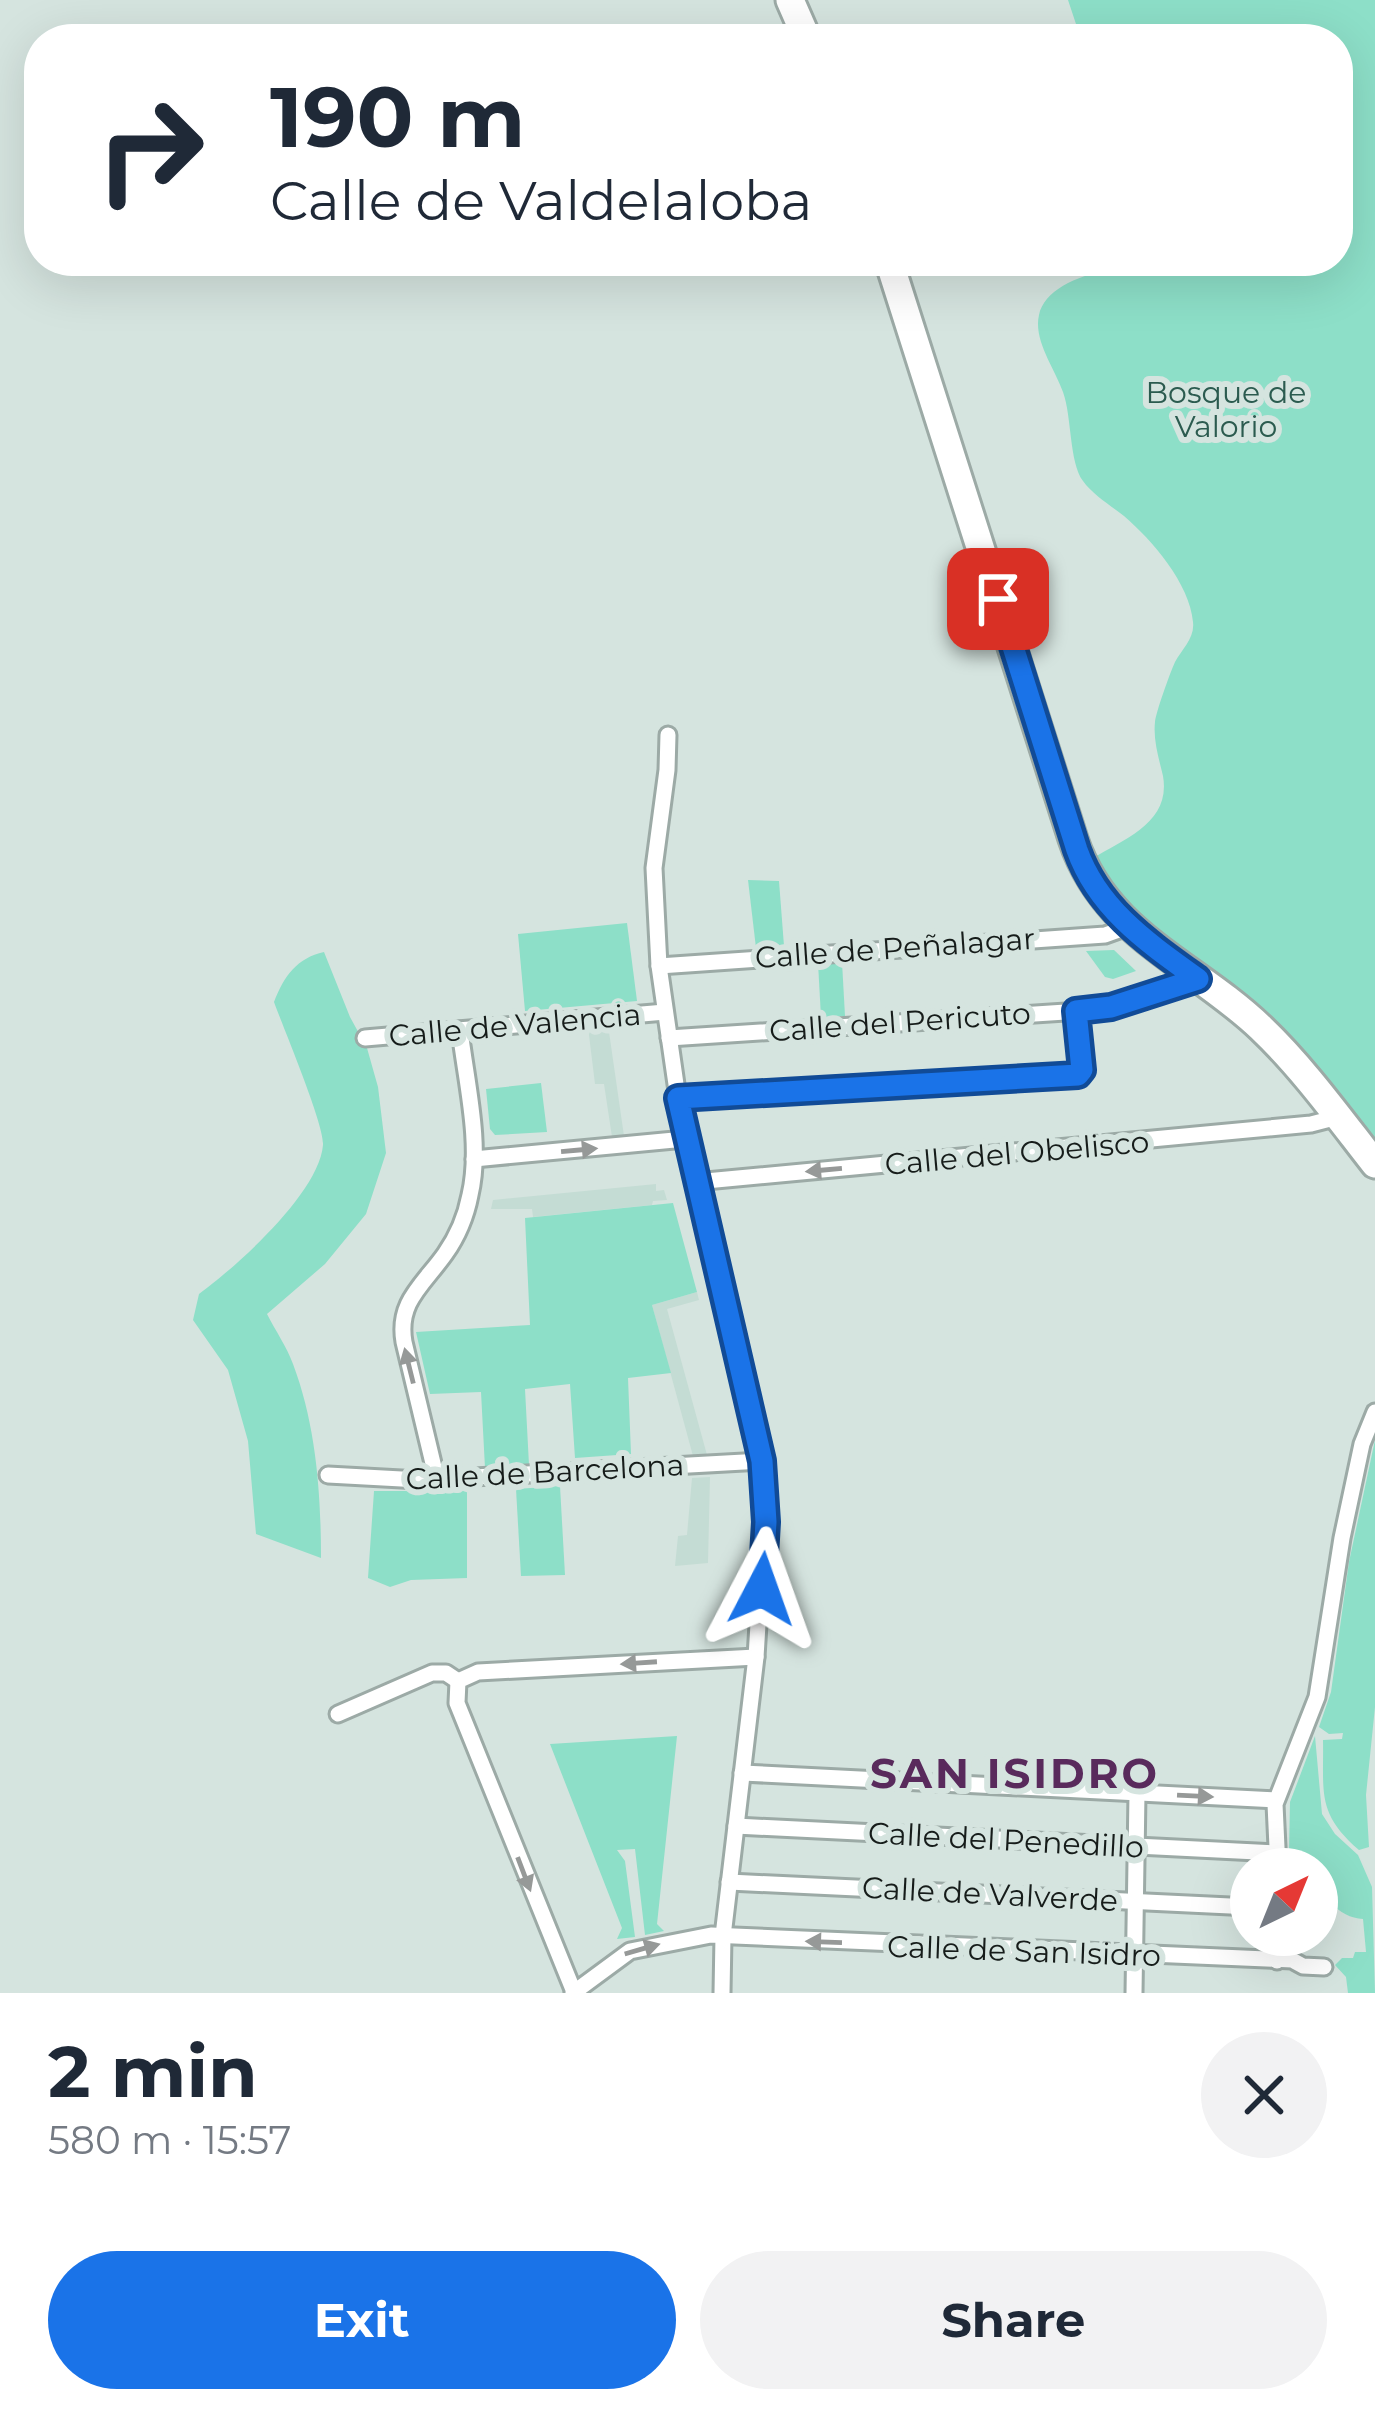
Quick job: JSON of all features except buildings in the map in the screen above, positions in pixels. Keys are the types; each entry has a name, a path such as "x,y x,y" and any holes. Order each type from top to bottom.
{"highway":[{"path":"894,276 1081,861 1102,898 1130,926 1267,1034 1375,1164"}],"street":[{"path":"668,735 668,770 654,868 659,966 685,1139 762,1461 766,1522 756,1657 723,1936 722,1993"},
{"name":"Calle de Peñalagar","path":"659,966 1105,935 1130,926"},
{"name":"Calle del Pericuto","path":"669,1038 1076,1011 1111,1007 1198,979"},
{"path":"678,1098 1078,1075 1082,1070 1076,1011"},
{"name":"Calle de Valencia","path":"365,1038 665,1012"},
{"path":"437,1480 404,1342 403,1317 412,1294 458,1231 470,1198 474,1160 460,1030"},
{"name":"Calle del Obelisco","path":"695,1182 1311,1124 1338,1117"},
{"path":"474,1160 685,1139"},
{"path":"1277,1848 1276,1800 1317,1697 1342,1538 1362,1444 1375,1412"},
{"name":"Calle de Barcelona","path":"328,1475 437,1480 762,1461"},
{"path":"573,1993 457,1703 458,1681 478,1672 756,1657"},
{"path":"338,1714 438,1672 458,1681"},
{"path":"742,1772 1276,1800"},
{"path":"1134,1993 1137,1793"},
{"name":"Calle del Penedillo","path":"736,1826 1136,1846 1230,1856"},
{"name":"Calle de Valverde","path":"729,1882 1230,1906"},
{"name":"Calle de San Isidro","path":"573,1993 633,1949 704,1935 1285,1961 1324,1967"},
{"path":"1283,1956 1285,1961"}],"shaded area":[{"path":"608,1025 624,1136 612,1137 604,1084 595,1084 588,1027"},
{"path":"656,1184 656,1191 664,1190 667,1200 652,1205 533,1217 532,1209 491,1209 493,1200"},
{"path":"697,1292 699,1300 667,1309 707,1455 693,1456 652,1305"},
{"path":"710,1477 708,1563 675,1566 678,1536 687,1535 692,1478"}],"green space":[{"name":"Bosque de Valorio","path":"1068,0 1375,0 1375,1145 1169,941 1123,904 1093,858 1143,827 1160,805 1164,792 1155,722 1193,622 1185,593 1168,564 1078,473 1066,402 1038,325 1054,292 1084,276 1353,276 1353,24 1076,24"},
{"path":"748,880 779,881 784,946 756,948"},
{"path":"627,923 637,1001 525,1011 518,934"},
{"path":"1114,950 1136,971 1105,977 1086,951"},
{"path":"324,952 367,1048 378,1087 386,1153 366,1214 325,1264 267,1314 290,1358 307,1411 318,1484 321,1558 256,1534 248,1441 228,1370 193,1320 199,1294 274,1227 318,1164 322,1134 274,1002 293,970"},
{"path":"842,962 845,1016 821,1017 818,963"},
{"path":"541,1083 547,1132 495,1135 490,1129 486,1089"},
{"path":"673,1203 697,1292 652,1305 671,1373 628,1378 631,1454 575,1458 570,1384 525,1389 529,1465 485,1468 481,1392 430,1394 416,1332 530,1325 525,1218"},
{"path":"1375,1440 1375,1707 1366,1795 1369,1847 1359,1850 1335,1825 1323,1788 1323,1740 1342,1739 1343,1733 1329,1734 1319,1727 1331,1692 1349,1562"},
{"path":"560,1486 565,1575 521,1576 516,1489"},
{"path":"374,1491 467,1491 467,1578 411,1580 390,1587 368,1578"},
{"path":"677,1736 657,1924 664,1931 645,1935 635,1849 617,1850 625,1861 635,1937 617,1939 622,1928 550,1744"},
{"path":"1315,1736 1322,1814 1358,1855 1372,1887 1375,1993 1348,1993 1346,1977 1335,1965 1342,1958 1353,1958 1355,1952 1366,1952 1363,1919 1338,1909 1338,1848 1289,1848 1290,1802"}],"district":[{"name":"SAN ISIDRO","path":"1015,1773"}],"route":[{"path":"762,1589 766,1522 762,1461 678,1098 1078,1075 1082,1070 1076,1011 1111,1007 1198,979 1118,916 1090,879 998,599"}]}
